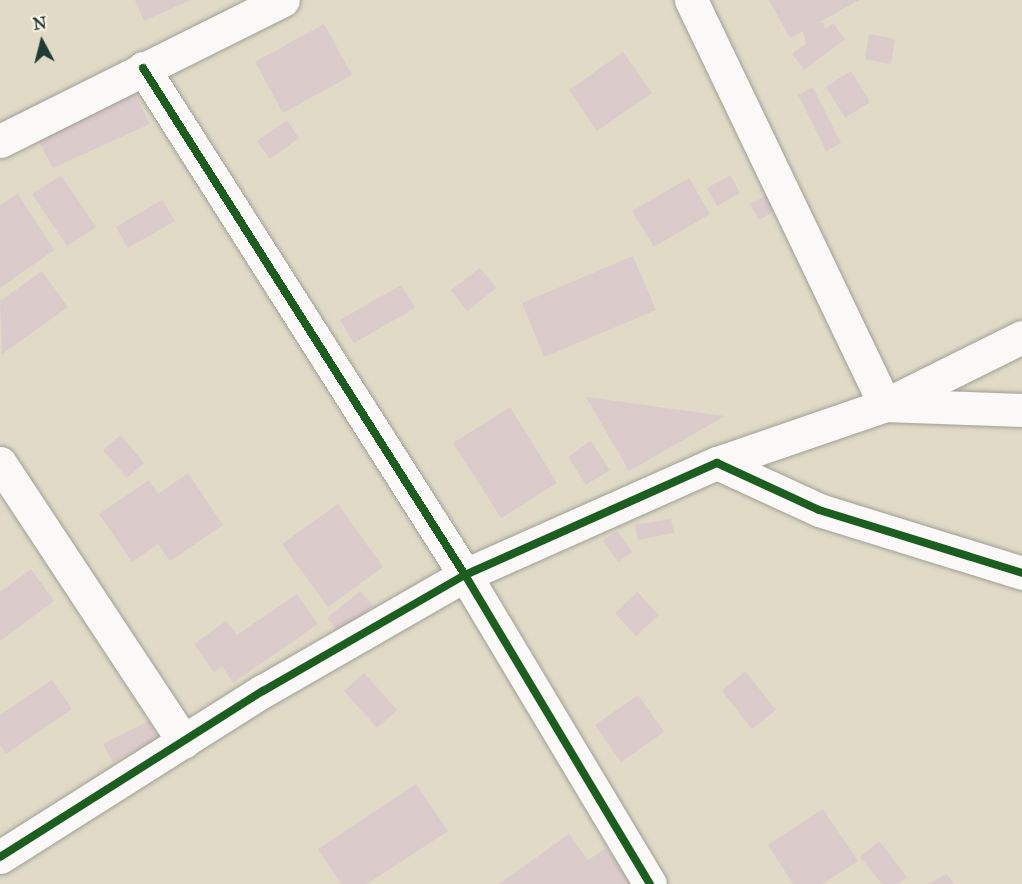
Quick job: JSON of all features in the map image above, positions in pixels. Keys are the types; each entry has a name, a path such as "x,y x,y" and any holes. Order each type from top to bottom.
{"street":[{"path":"0,141 283,0"},
{"path":"691,0 885,405"},
{"path":"143,68 465,575 650,884"},
{"path":"0,856 184,742 465,575 717,463 885,405 1022,337"},
{"path":"885,405 1022,410"},
{"path":"0,463 184,742"},
{"path":"717,463 819,510 1022,573"}],"building":[{"path":"135,0 190,0 144,21"},
{"path":"769,0 859,0 816,24 823,22 825,29 833,23 845,39 804,70 792,54 806,44 803,31 790,38"},
{"path":"324,24 352,75 283,113 255,62"},
{"path":"869,34 895,39 891,64 865,59"},
{"path":"623,52 652,93 597,131 569,90"},
{"path":"851,71 870,102 845,118 826,87"},
{"path":"130,85 150,124 53,168 35,135"},
{"path":"813,87 841,143 826,151 798,95"},
{"path":"287,120 299,138 270,159 257,141"},
{"path":"61,175 96,227 67,246 32,194"},
{"path":"730,175 740,193 717,206 707,188"},
{"path":"689,178 710,214 654,247 632,211"},
{"path":"771,193 779,209 759,220 750,204"},
{"path":"18,194 54,250 0,288 0,205"},
{"path":"162,200 175,221 128,248 116,227"},
{"path":"633,256 656,310 544,357 522,303"},
{"path":"480,268 496,288 467,311 451,290"},
{"path":"42,271 68,307 2,354 0,301"},
{"path":"401,285 415,308 354,343 340,320"},
{"path":"586,397 725,416 629,471"},
{"path":"510,407 557,483 501,518 453,443"},
{"path":"121,435 144,463 127,478 103,450"},
{"path":"591,441 610,470 586,485 568,457"},
{"path":"188,473 223,525 170,561 158,544 132,562 99,514 149,480 158,494"},
{"path":"338,504 383,567 328,607 282,544"},
{"path":"671,519 674,533 638,540 635,525"},
{"path":"617,531 632,552 618,562 603,540"},
{"path":"31,569 54,601 0,641 0,592"},
{"path":"360,591 373,606 340,633 327,618"},
{"path":"637,592 659,615 636,636 615,613"},
{"path":"297,594 318,624 233,683 222,666 214,672 194,644 226,621 237,635"},
{"path":"745,671 776,710 752,729 722,691"},
{"path":"364,673 397,710 377,728 344,691"},
{"path":"52,680 72,709 6,754 0,745 0,715"},
{"path":"638,695 664,732 621,762 595,725"},
{"path":"149,721 158,739 113,762 103,744"},
{"path":"416,784 448,831 367,884 341,884 318,849"},
{"path":"823,809 858,861 823,884 793,884 768,845"},
{"path":"569,834 588,860 606,848 632,884 499,884"},
{"path":"879,841 907,877 898,884 882,884 860,857"},
{"path":"947,874 954,884 928,884"}],"cycle path":[{"path":"143,68 465,575 650,884"},
{"path":"0,857 263,691 465,575 717,463 819,510 1022,573"}]}
